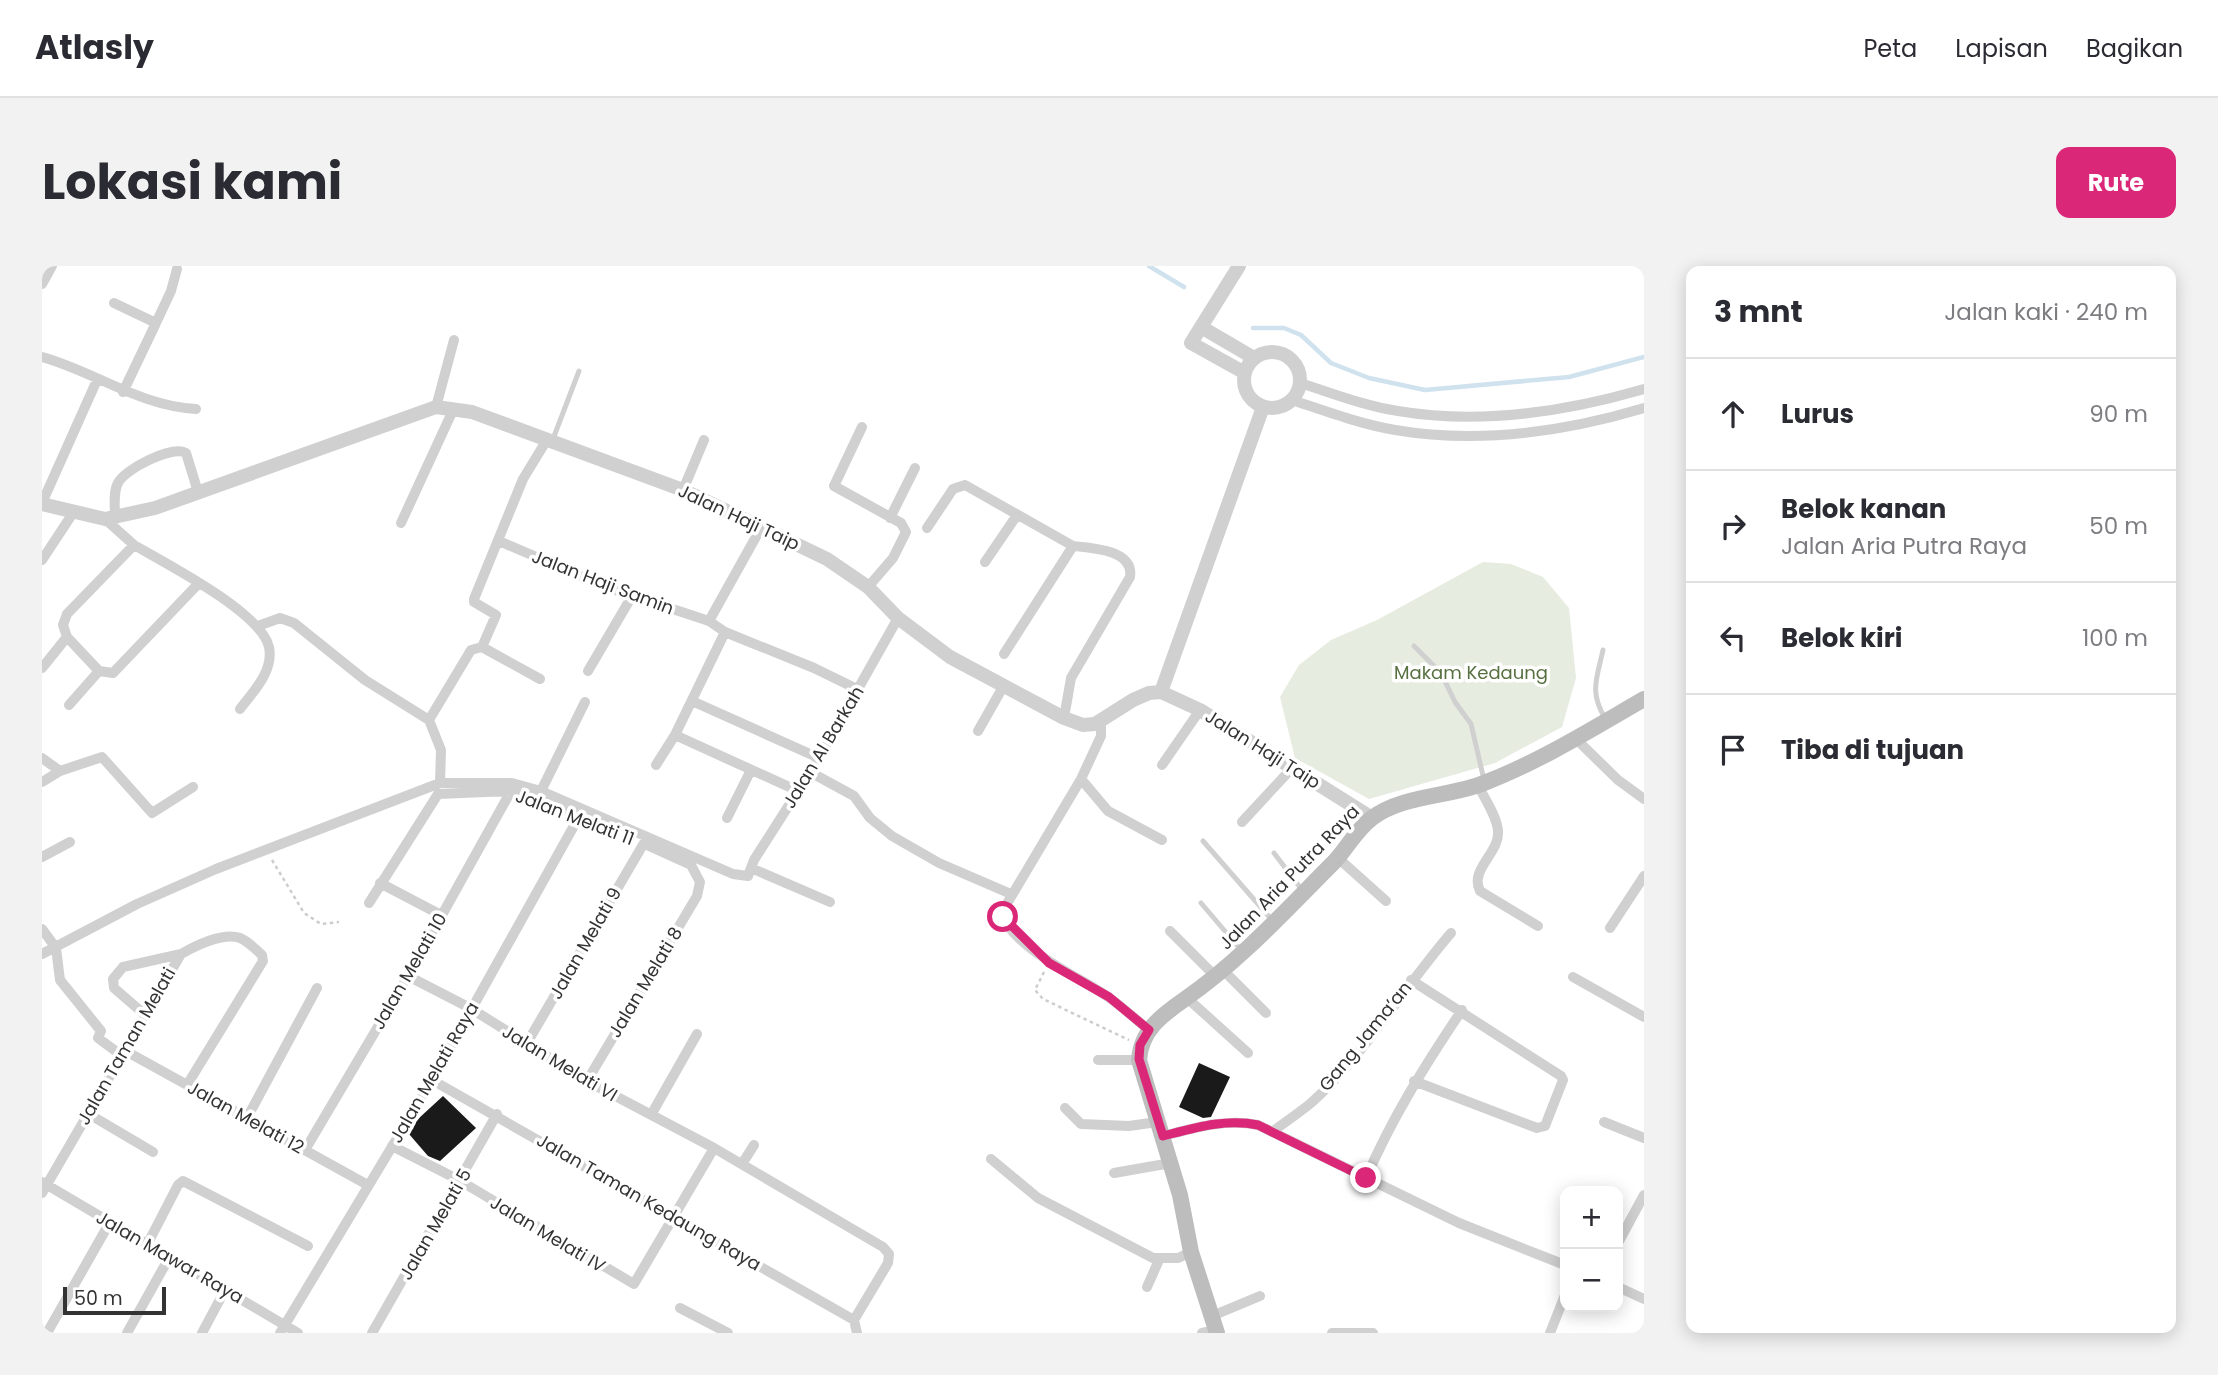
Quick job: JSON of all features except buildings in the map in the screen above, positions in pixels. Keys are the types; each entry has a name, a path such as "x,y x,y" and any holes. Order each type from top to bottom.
{"main road":[{"name":"Jalan Aria Putra Raya","path":"1139,1052 1149,1030 1159,1017 1220,974 1244,953 1338,858 1372,818 1406,804 1481,784 1575,738 1644,699"},
{"path":"1139,1052 1171,1163 1212,1328"}],"street":[{"path":"42,284 52,266"},
{"path":"1239,266 1191,343 1245,373"},
{"path":"123,392 172,291 177,269"},
{"path":"114,303 156,323"},
{"path":"1202,327 1254,358"},
{"path":"436,407 454,340"},
{"path":"1272,352 1289,358 1296,365 1300,383 1292,400 1278,408 1263,407 1249,397 1245,373 1254,358 1272,352"},
{"path":"42,356 123,392 179,408 196,409"},
{"path":"42,503 97,380"},
{"path":"1300,383 1372,405 1439,417 1481,418 1582,404 1644,389"},
{"path":"1292,400 1354,420 1438,436 1482,437 1586,422 1644,408"},
{"path":"1582,404 1586,422"},
{"name":"Jalan Haji Taip","path":"42,503 73,513 110,518 155,508 436,407 454,408 551,439 683,490 762,526 827,559 868,587 898,618 950,657 1064,718 1083,725 1101,722"},
{"path":"1149,1030 1109,997 1049,963 1003,917 1003,906 1081,779 1101,736 1101,722 1133,700 1149,693 1161,692 1263,407"},
{"path":"401,523 454,408"},
{"path":"862,427 834,485 904,525 906,534 893,558 868,587"},
{"path":"482,647 496,615 474,602 523,479 551,439"},
{"path":"683,490 704,440"},
{"path":"198,492 186,453 178,450 148,460 123,476 116,489 110,518 134,545 199,583 258,626 269,648 268,662 264,676 240,709"},
{"path":"890,518 915,468"},
{"path":"927,528 953,489 961,485 969,486 1073,546 1126,558 1131,570 1071,678 1064,718"},
{"path":"42,560 73,513"},
{"path":"985,562 1017,515"},
{"path":"709,621 762,526"},
{"name":"Jalan Haji Samin","path":"499,541 632,596 709,621 724,632 814,668 857,689"},
{"path":"134,545 67,614 63,625 67,637 99,671 109,674 119,670 199,583"},
{"path":"1004,654 1073,546"},
{"path":"589,671 632,596"},
{"path":"258,626 280,618 294,623 365,680 429,720 441,750 440,783"},
{"name":"Jalan Al Barkah","path":"750,872 819,758 898,618"},
{"path":"656,765 692,701 724,632"},
{"path":"42,668 67,637"},
{"path":"429,720 471,650 482,647 540,679"},
{"path":"69,705 99,671"},
{"path":"978,731 1003,687"},
{"name":"Jalan Haji Taip","path":"1161,692 1200,710 1372,818"},
{"path":"692,701 819,758"},
{"path":"541,791 585,702"},
{"path":"1162,765 1200,710"},
{"path":"675,734 798,791"},
{"path":"1575,738 1618,780 1644,799"},
{"path":"42,782 60,771 102,757 152,813 193,787"},
{"path":"42,758 60,771"},
{"path":"1242,822 1292,768"},
{"path":"727,818 751,769"},
{"path":"810,772 854,796 870,818 892,836 939,863 1011,894"},
{"path":"1081,779 1108,811 1162,840"},
{"path":"42,954 160,894 216,869 440,783 512,783 541,791 733,874 750,872 830,902"},
{"path":"1481,784 1498,833 1495,845 1478,873 1477,886 1480,891 1538,926"},
{"name":"Jalan Melati 11","path":"369,903 438,794 511,791 580,816 691,865 701,882"},
{"name":"Jalan Melati 10","path":"305,1150 408,976 511,791"},
{"name":"Jalan Melati Raya","path":"282,1329 432,1080 580,816"},
{"path":"42,857 70,842"},
{"name":"Jalan Melati 9","path":"527,1043 644,843"},
{"path":"1338,858 1386,901"},
{"path":"1610,928 1644,876"},
{"name":"Jalan Melati 8","path":"587,1081 697,896 701,882"},
{"path":"380,883 441,915"},
{"path":"42,929 56,948"},
{"path":"1170,931 1266,1013"},
{"name":"Gang Jama’an","path":"1272,1132 1311,1102 1347,1065 1410,980 1451,933"},
{"name":"Jalan Taman Melati","path":"44,1186 181,954 197,945 235,936 243,939 263,958 187,1085"},
{"name":"Jalan Melati 12","path":"56,948 60,980 72,999 101,1031 98,1038 368,1185"},
{"path":"144,1014 114,988 113,979 123,967 181,954"},
{"name":"Jalan Melati VI","path":"408,976 470,1008 587,1081 742,1164 860,1232 889,1254 888,1263 854,1320"},
{"path":"1573,977 1644,1017"},
{"path":"1410,980 1462,1010 1561,1076 1563,1084 1545,1126 1537,1128 1414,1081"},
{"path":"247,1118 317,988"},
{"path":"1187,998 1248,1054"},
{"path":"1366,1178 1382,1140 1414,1081 1462,1010"},
{"path":"651,1115 697,1034"},
{"path":"1098,1060 1139,1052"},
{"name":"Jalan Taman Kedaung Raya","path":"432,1080 497,1114 854,1320"},
{"path":"1065,1108 1081,1124 1160,1129 1242,1121 1272,1132 1459,1223 1560,1263"},
{"path":"87,1113 153,1152"},
{"name":"Jalan Melati 5","path":"372,1333 497,1114"},
{"path":"1604,1122 1644,1138"},
{"path":"742,1164 754,1145"},
{"name":"Jalan Melati IV","path":"392,1146 460,1181 634,1284 676,1216"},
{"path":"676,1216 714,1149"},
{"path":"991,1159 1038,1198 1159,1260 1178,1258 1191,1252"},
{"path":"1114,1173 1171,1163"},
{"path":"148,1243 178,1185 183,1181 308,1246"},
{"name":"Jalan Mawar Raya","path":"44,1186 226,1288 282,1329 298,1333"},
{"path":"1623,1233 1644,1195"},
{"path":"47,1333 110,1222"},
{"path":"127,1333 170,1256"},
{"path":"1147,1287 1159,1260"},
{"path":"202,1333 226,1288"},
{"path":"1623,1290 1644,1300"},
{"path":"1212,1328 1260,1296"},
{"path":"680,1308 728,1333"},
{"path":"1550,1333 1560,1308"},
{"path":"854,1320 857,1333"},
{"path":"1332,1333 1373,1333"}],"lane":[{"path":"551,439 579,371"},
{"path":"1414,646 1441,673 1455,702 1471,724 1481,784"},
{"path":"1603,650 1595,701 1607,720"},
{"path":"1203,841 1274,922"},
{"path":"1274,853 1304,893"},
{"path":"1201,903 1244,953"}],"path":[{"path":"268,851 304,913 321,924 339,922"},
{"path":"1049,963 1035,990 1042,999 1139,1052"}],"green space":[{"name":"Makam Kedaung","path":"1483,562 1511,564 1543,577 1569,608 1576,678 1562,727 1495,763 1369,799 1295,758 1280,697 1299,665 1331,640 1377,620"}],"waterway":[{"path":"1149,266 1184,287"},
{"path":"1253,328 1284,328 1301,335 1331,363 1369,378 1425,390 1569,377 1644,357"}],"route":[{"path":"1003,917 1016,933 1049,963 1109,997 1149,1030 1140,1045 1139,1059 1163,1136 1208,1125 1242,1121 1258,1125 1366,1178"}]}
